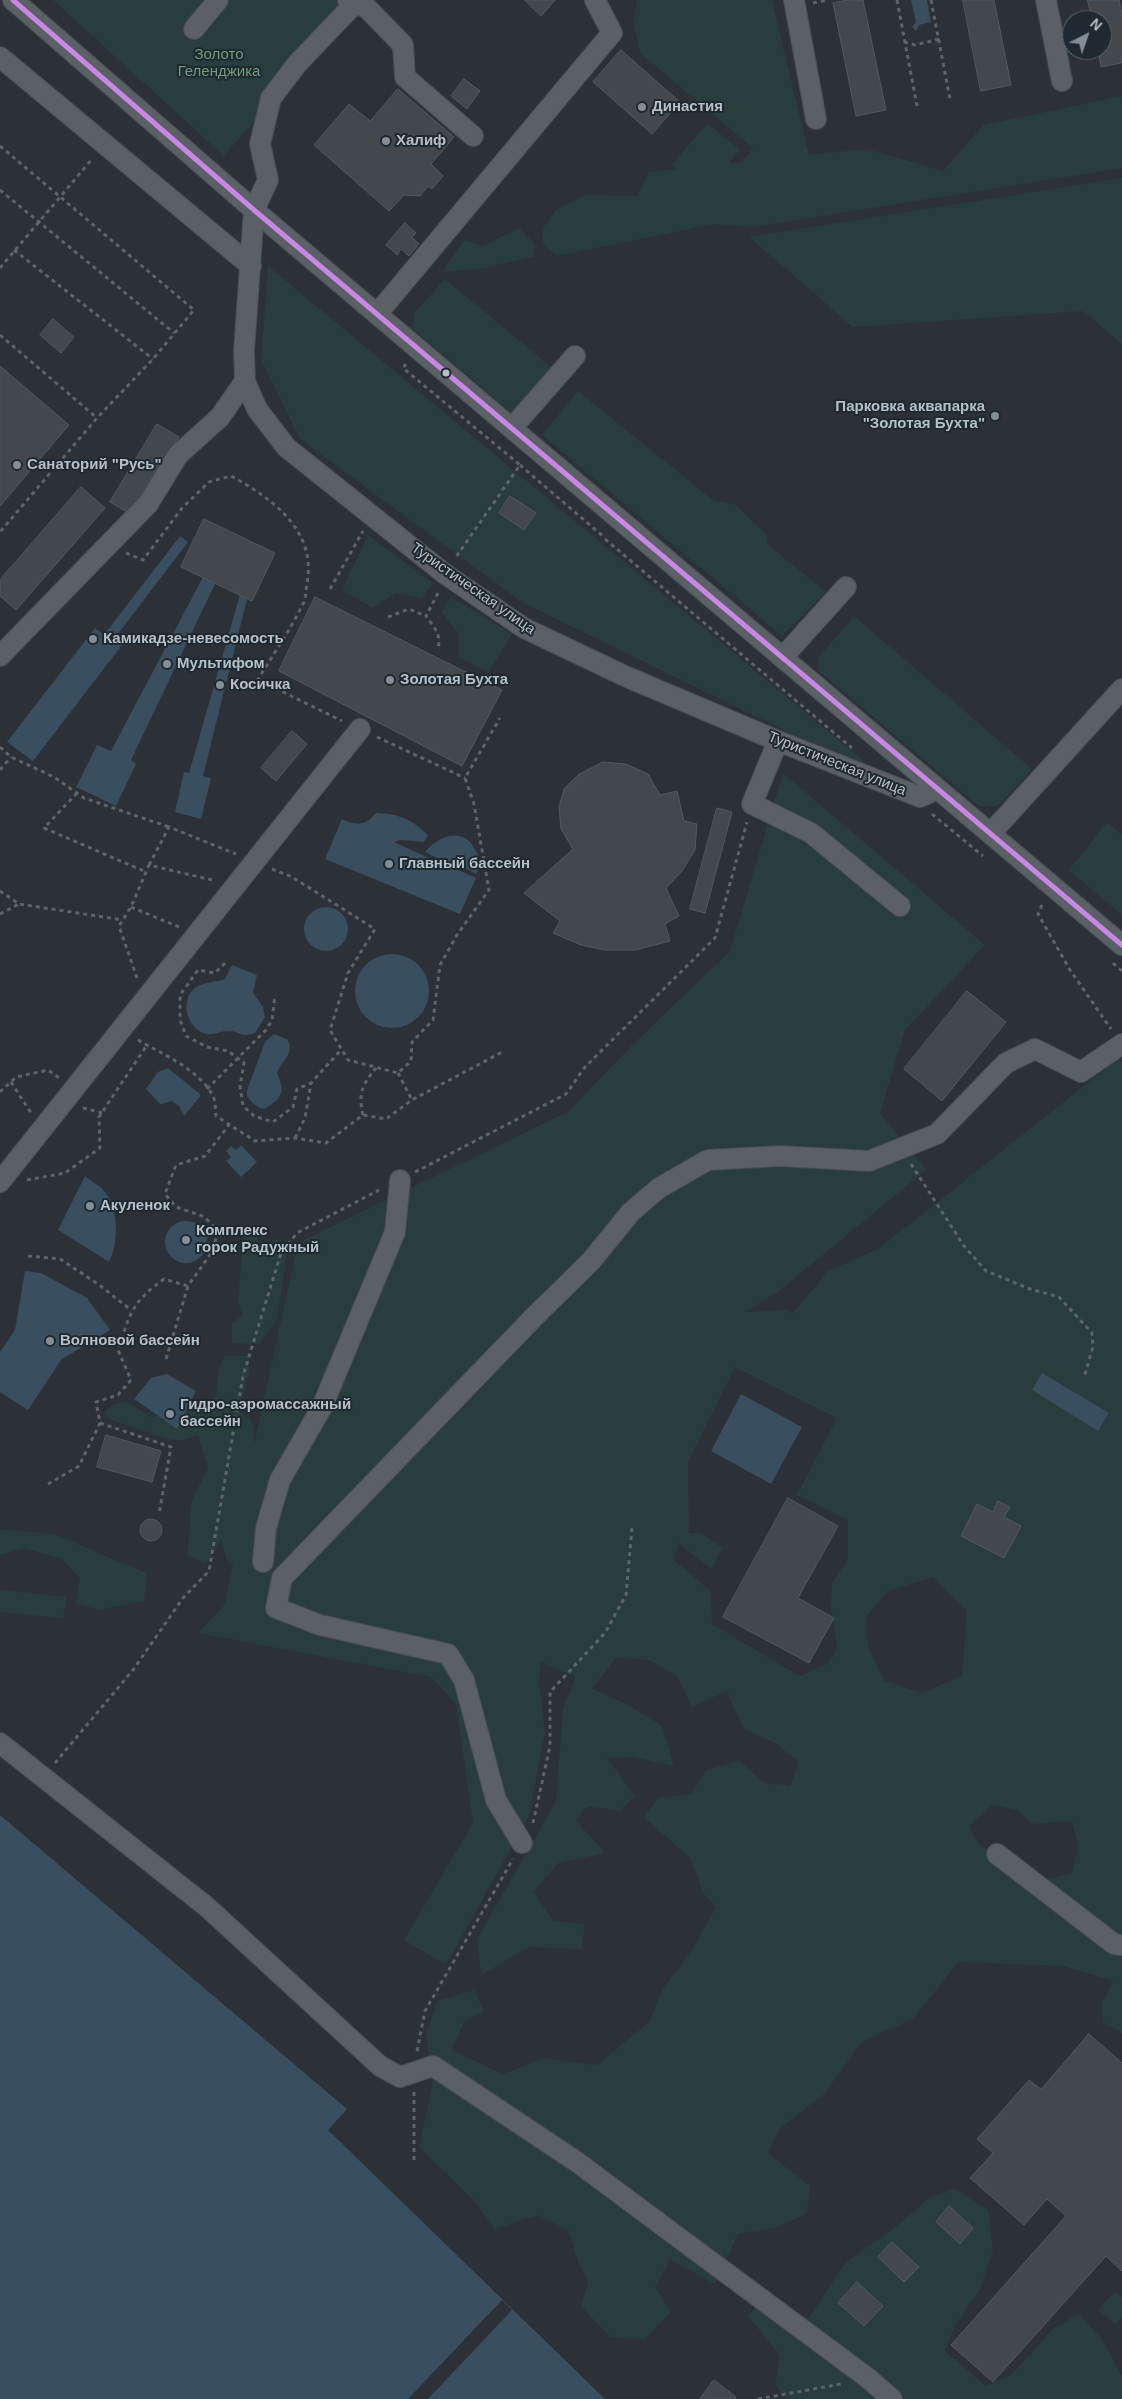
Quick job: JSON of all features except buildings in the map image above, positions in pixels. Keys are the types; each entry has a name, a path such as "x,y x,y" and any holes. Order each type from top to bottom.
{"street":[{"name":"Туристическая улица","path":"13,0 254,210 1122,944"},
{"path":"194,29 218,0"},
{"path":"377,314 612,33 595,0"},
{"path":"794,0 816,119"},
{"path":"1046,0 1062,81"},
{"path":"254,210 268,180 260,144 271,98 297,64 354,1 367,8 403,45 405,78 473,136"},
{"path":"0,57 251,266"},
{"name":"Туристическая улица","path":"254,210 244,351 245,381 257,410 286,447 445,574 524,628 627,677 778,741 920,797 938,789"},
{"path":"512,428 575,356"},
{"path":"0,656 31,622 109,546 148,504 178,455 220,417 245,381"},
{"path":"783,657 846,587"},
{"path":"991,834 1122,689"},
{"path":"9,1182 42,1129 253,861 360,729"},
{"path":"778,741 752,804 811,834 900,906"},
{"path":"522,1843 496,1800 464,1680 448,1654 320,1624 276,1608 282,1578 534,1317 591,1261 631,1212 659,1188 708,1160 780,1156 869,1161 937,1134 1006,1063 1035,1049 1081,1072 1119,1039"},
{"path":"263,1562 266,1528 280,1480 322,1407 395,1232 400,1180"},
{"path":"0,1743 207,1907 380,2066 400,2077 433,2066 577,2162 869,2379 892,2399"},
{"path":"996,1854 1114,1944 1122,1945"}],"path":[{"path":"897,0 916,106"},
{"path":"931,0 950,99"},
{"path":"904,42 915,45 939,39"},
{"path":"0,146 194,310 153,359 97,418 0,532"},
{"path":"0,268 94,156"},
{"path":"0,190 174,333"},
{"path":"14,250 153,359"},
{"path":"0,335 97,418"},
{"path":"419,350 403,368 520,465 445,574 445,582 426,616"},
{"path":"109,546 143,560 182,508 209,482 231,476 255,490 289,519 306,545 310,572 304,601 257,682 273,687 465,778 474,804 489,890 457,935 440,965 433,1020 412,1042 411,1061 398,1073"},
{"path":"330,589 370,515"},
{"path":"605,540 858,753"},
{"path":"388,617 408,609 426,616 438,633 439,648"},
{"path":"465,778 500,718"},
{"path":"0,747 11,758 54,777 84,798 169,827 292,877 375,929 348,973 330,1030 348,1060 398,1073 412,1100"},
{"path":"0,770 11,758"},
{"path":"76,793 44,828 146,872"},
{"path":"44,1776 133,1670 183,1598 209,1571 243,1376 281,1253 297,1233 566,1094 585,1067 715,938 752,804"},
{"path":"144,1000 119,926 131,907 149,865 169,827"},
{"path":"149,865 234,886"},
{"path":"0,891 19,904 122,920"},
{"path":"0,914 19,904"},
{"path":"1042,905 1038,914 1070,970 1106,1024 1119,1039"},
{"path":"131,907 196,934"},
{"path":"225,962 215,973 198,970 180,994 180,1020 186,1036 207,1047 228,1051 244,1063 240,1086 243,1106 254,1116 273,1122 293,1107 297,1089 310,1083 342,1050"},
{"path":"207,1089 266,1030 272,1020 275,995"},
{"path":"124,1024 138,1040 166,1054 200,1080 214,1097 216,1116 254,1141 295,1138 326,1143 363,1115 386,1119 412,1100 504,1051"},
{"path":"9,1182 65,1173 100,1148 100,1117 147,1045"},
{"path":"363,1115 359,1098 365,1081 376,1068"},
{"path":"0,1092 16,1077 48,1070 73,1089"},
{"path":"11,1082 42,1129"},
{"path":"295,1138 305,1118 310,1083"},
{"path":"166,1359 188,1286 214,1249 217,1231 205,1217 176,1207 165,1194 176,1165 205,1156 229,1125"},
{"path":"901,1148 964,1246 986,1271 1030,1289 1059,1297 1092,1333 1093,1347 1084,1378"},
{"path":"28,1256 60,1259 98,1284 131,1310"},
{"path":"48,1484 79,1466 100,1423 96,1402 118,1395 131,1380 118,1350 131,1310 144,1294 164,1279 188,1286"},
{"path":"100,1423 171,1447 158,1514"},
{"path":"758,2399 869,2379"}],"green space":[{"name":"Золото Геленджика","path":"53,0 359,0 224,156"},
{"path":"637,0 772,0 809,155 867,149 943,171 983,125 1122,96 1122,168 753,227 715,224 557,256 543,244 543,228 556,210 586,195 637,196 649,172 676,169 672,165 707,123 740,150 729,163 742,162 753,148 640,53 633,22"},
{"path":"1122,178 1122,344 1083,311 853,327 749,237"},
{"path":"519,228 535,244 533,257 484,268 442,272 464,240 483,246"},
{"path":"268,266 865,762 860,767 523,603 300,439 261,360"},
{"path":"445,279 555,370 514,415 413,329 414,313"},
{"path":"578,391 713,500 736,505 767,535 767,544 826,592 782,636 542,435"},
{"path":"368,535 433,583 422,598 396,593 373,608 342,590"},
{"path":"451,597 512,634 488,673 459,657 459,635 442,612"},
{"path":"854,616 1032,769 998,806 980,807 819,671 818,658"},
{"path":"783,773 985,945 905,1030 880,1113 926,1170 779,1291 746,1312 784,1310 793,1313 828,1271 878,1249 1118,1059 1122,1062 1122,2033 1103,2022 1102,2003 1113,1981 1064,1966 958,1962 914,2018 862,2042 824,2094 779,2129 768,2153 810,2186 807,2214 774,2228 738,2234 715,2284 670,2260 655,2287 671,2312 644,2340 610,2337 581,2306 588,2282 578,2262 568,2230 538,2215 495,2229 475,2202 419,2147 433,2083 426,2035 437,2001 474,1990 484,2011 464,2022 452,2050 503,2074 544,2058 597,2065 649,2022 664,1987 694,1947 716,1907 703,1893 691,1859 644,1817 658,1798 691,1794 706,1770 739,1761 765,1783 790,1786 799,1762 775,1743 745,1730 727,1691 692,1707 677,1676 649,1660 616,1658 592,1689 627,1704 662,1726 674,1766 632,1757 607,1758 635,1796 620,1811 588,1806 576,1820 605,1853 558,1863 534,1892 553,1921 585,1924 582,1949 529,1947 481,1975 477,1939 556,1801 563,1709 575,1677 541,1662 539,1681 545,1732 529,1816 446,1965 404,1940 473,1823 456,1704 431,1677 198,1633 225,1604 233,1563 226,1559 221,1538 206,1565 187,1554 192,1500 208,1468 198,1435 181,1441 163,1438 112,1420 103,1413 113,1405 126,1401 151,1417 191,1409 216,1397 218,1371 224,1356 249,1356 249,1374 239,1409 253,1424 254,1445 298,1243 569,1111 631,1046 730,951","holes":["735,1367 837,1418 797,1495 848,1520 848,1559 832,1583 831,1607 837,1649 829,1663 800,1676 712,1624 711,1591 674,1560 678,1543 711,1569 723,1548 701,1533 689,1533 688,1462","933,1577 967,1611 962,1676 921,1693 883,1680 868,1645 866,1617 888,1591","992,1805 1018,1810 1031,1824 1072,1821 1078,1846 1072,1873 1042,1881 1022,1864 980,1846 969,1826"]},
{"path":"1107,822 1122,835 1122,915 1069,870"},
{"path":"255,1234 259,1242 277,1240 289,1242 277,1318 260,1344 232,1343 232,1323 243,1315 238,1303 243,1239"},
{"path":"0,1529 53,1534 147,1573 144,1601 99,1610 76,1603 80,1579 62,1559 25,1548 0,1555"},
{"path":"0,1590 67,1597 63,1618 0,1612"},
{"path":"955,2189 988,2210 993,2250 980,2290 955,2325 945,2351 986,2386 1012,2374 1053,2329 1078,2314 1103,2340 1122,2376 1122,2399 787,2399 775,2385 780,2356 749,2317 763,2292 793,2313 809,2318 845,2263 897,2226 930,2197"},
{"path":"1115,2291 1122,2297 1122,2317 1115,2325 1098,2310"}],"water":[{"path":"911,0 927,0 931,22 919,25 916,31 912,27 916,22"},
{"path":"180,536 188,542 114,639 122,645 33,761 7,742 95,628 104,635"},
{"name":"Мультифом","path":"203,577 215,584 131,760 136,764 116,806 76,787 97,745 111,751"},
{"name":"Косичка","path":"240,595 247,599 203,776 211,778 201,819 175,812 184,772 189,773"},
{"name":"Главный бассейн","path":"376,813 399,816 416,825 428,835 424,842 401,840 394,842 444,865 445,862 425,852 436,842 450,836 463,837 469,841 478,854 479,862 477,874 458,865 456,869 476,878 460,914 325,859 342,819 361,824"},
{"path":"326,907 338,911 344,917 348,929 344,941 338,947 326,951 314,947 308,941 304,929 308,917 314,911"},
{"path":"392,954 406,957 418,965 426,977 429,991 426,1005 418,1017 406,1025 392,1028 378,1025 366,1017 358,1005 355,991 358,977 366,965 378,957"},
{"path":"232,965 257,975 253,993 263,1007 265,1017 255,1033 243,1035 222,1031 210,1034 203,1033 192,1025 189,1019 186,1005 190,993 195,988 206,983 225,979"},
{"path":"274,1034 288,1040 290,1050 277,1073 282,1090 281,1094 275,1102 264,1109 256,1106 251,1101 247,1096 247,1090 265,1042"},
{"path":"168,1068 201,1095 184,1116 179,1106 172,1101 160,1104 146,1089 158,1072"},
{"path":"241,1145 257,1162 241,1177 226,1161 231,1157 226,1151 231,1146 236,1150"},
{"name":"Акуленок","path":"85,1176 104,1191 113,1206 116,1235 115,1245 109,1262 58,1230"},
{"name":"Комплекс горок Радужный","path":"190,1221 198,1224 204,1230 207,1242 204,1254 198,1260 182,1263 174,1260 168,1254 165,1238 168,1230 174,1224"},
{"name":"Волновой бассейн","path":"25,1271 41,1273 87,1298 110,1330 61,1360 28,1410 0,1392 0,1352 15,1330"},
{"path":"1042,1373 1109,1413 1098,1431 1032,1390"},
{"name":"Гидро-аэромассажный бассейн","path":"167,1374 196,1391 177,1429 134,1399 151,1378"},
{"path":"741,1394 802,1427 771,1484 711,1451"},
{"path":"0,1815 347,2109 328,2130 605,2399 0,2399"}],"pier":[{"path":"502,2300 512,2310 428,2399 408,2399"}],"transit line":[{"path":"13,0 254,210 1122,945"}],"place":[{"name":"Династия","path":"642,107"},
{"name":"Халиф","path":"386,141"},
{"name":"Парковка аквапарка \"Золотая Бухта\"","path":"995,416"},
{"name":"Санаторий \"Русь\"","path":"17,465"},
{"name":"Камикадзе-невесомость","path":"93,639"},
{"name":"Мультифом","path":"167,664"},
{"name":"Золотая Бухта","path":"390,680"},
{"name":"Косичка","path":"220,685"},
{"name":"Главный бассейн","path":"389,864"},
{"name":"Акуленок","path":"90,1206"},
{"name":"Комплекс горок Радужный","path":"186,1240"},
{"name":"Волновой бассейн","path":"50,1341"},
{"name":"Гидро-аэромассажный бассейн","path":"170,1414"}]}
